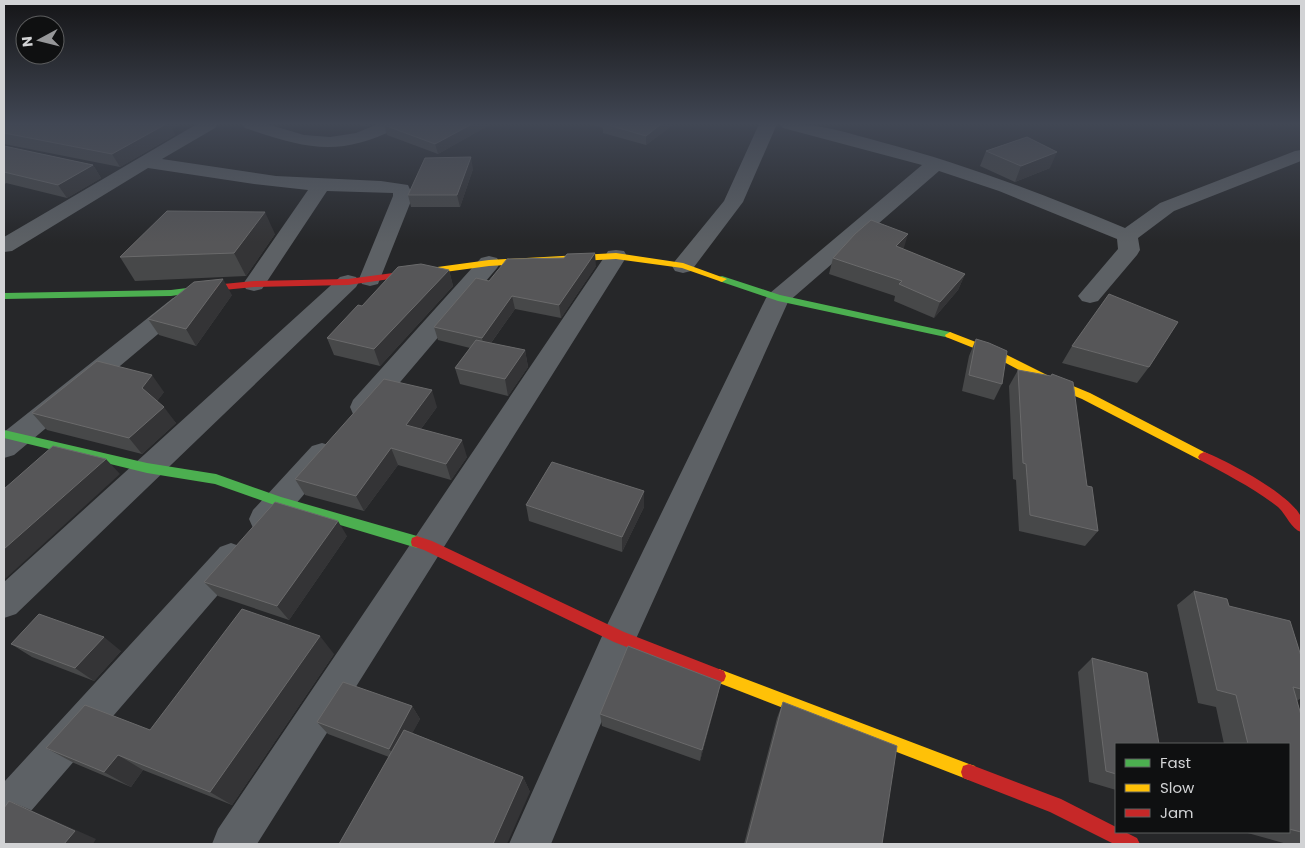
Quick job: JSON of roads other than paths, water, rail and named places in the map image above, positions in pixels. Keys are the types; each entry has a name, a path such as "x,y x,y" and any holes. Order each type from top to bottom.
{"street":[{"path":"4,246 12,232 140,164"},
{"path":"4,603 147,468 359,281 402,196 400,188 386,186 321,185 241,177 153,164"},
{"path":"683,266 733,202 750,164"},
{"path":"530,844 619,637 778,298 935,164 1035,198 1128,236"},
{"path":"1128,236 1167,207 1279,164"},
{"path":"95,169 122,175"},
{"path":"254,284 321,185"},
{"path":"1090,296 1129,250 1128,236"},
{"path":"233,844 616,256"},
{"path":"4,296 194,292 254,284 359,281 489,263 616,256 683,266 778,298 957,337 995,353 1045,379 1103,404 1263,488 1287,507 1301,527"},
{"path":"4,812 280,502 489,263"},
{"path":"8,439 194,292"},
{"path":"8,439 147,468 216,478 280,502 427,545 619,637 1055,805 1131,844"}]}
